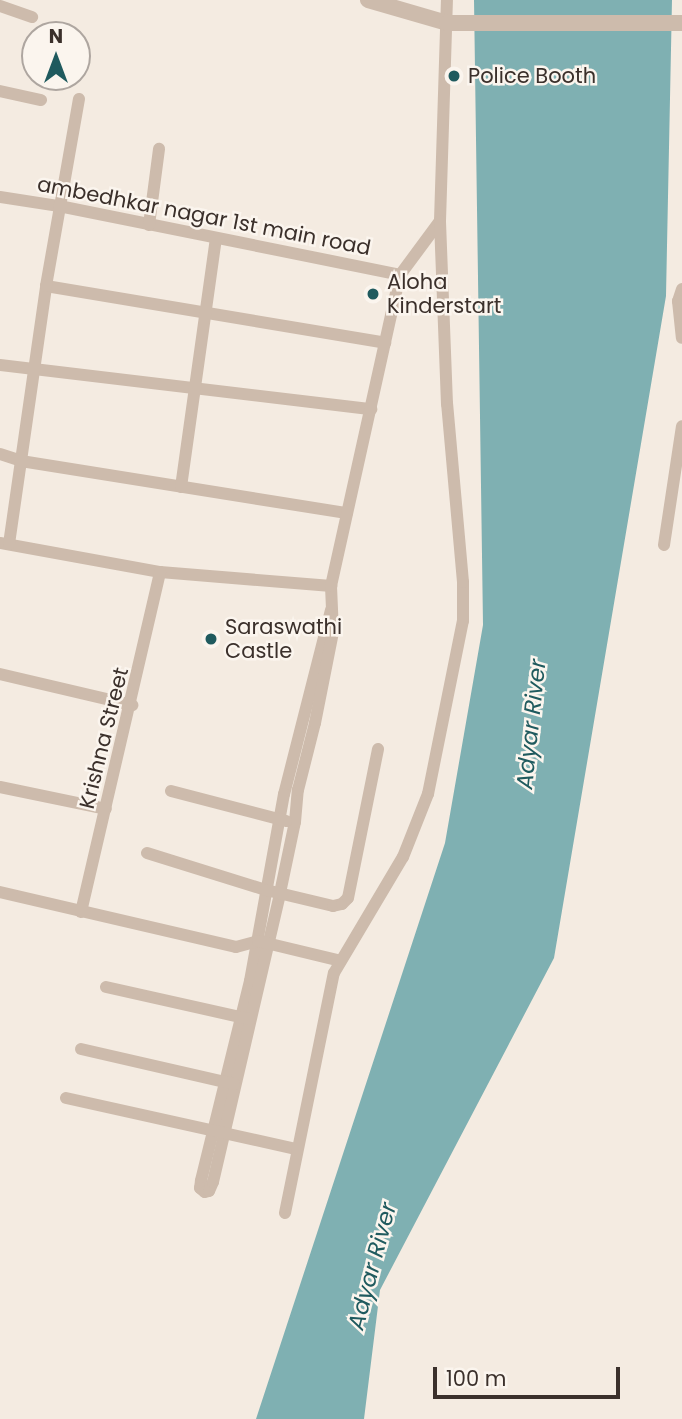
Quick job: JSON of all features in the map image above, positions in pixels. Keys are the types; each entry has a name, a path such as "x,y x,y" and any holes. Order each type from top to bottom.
{"street":[{"path":"368,0 447,23 679,23"},
{"path":"285,1213 328,992 341,961 403,857 428,794 463,621 463,582 447,404 440,221 447,0"},
{"path":"0,6 32,17"},
{"path":"0,91 41,100"},
{"path":"79,99 59,206 21,461 5,544 160,572 331,586"},
{"path":"149,225 159,149"},
{"name":"ambedhkar nagar 1st main road","path":"0,197 59,206 400,275"},
{"path":"263,942 267,890 280,820 333,632 331,586 400,275 440,221"},
{"path":"181,487 216,239"},
{"path":"46,286 385,343"},
{"path":"682,289 678,300 682,338"},
{"path":"0,365 372,409"},
{"path":"664,545 682,426"},
{"path":"0,454 21,461 347,513"},
{"name":"Krishna Street","path":"81,912 132,705 160,572"},
{"path":"0,674 132,705"},
{"path":"219,1131 263,942 280,893 295,822 310,721"},
{"path":"147,853 267,890 333,906 348,898 378,749"},
{"path":"0,787 106,809"},
{"path":"171,791 295,822"},
{"path":"0,892 236,947 263,942 341,961"},
{"path":"106,987 246,1018"},
{"path":"81,1049 231,1083"},
{"path":"66,1098 296,1149"}],"water":[{"name":"Adyar River","path":"474,0 672,0 666,296 554,958 380,1290 364,1419 256,1419 445,843 483,625"}],"place":[{"name":"Police Booth","path":"454,76"},
{"name":"Aloha Kinderstart","path":"373,294"},
{"name":"Saraswathi Castle","path":"211,639"}]}
